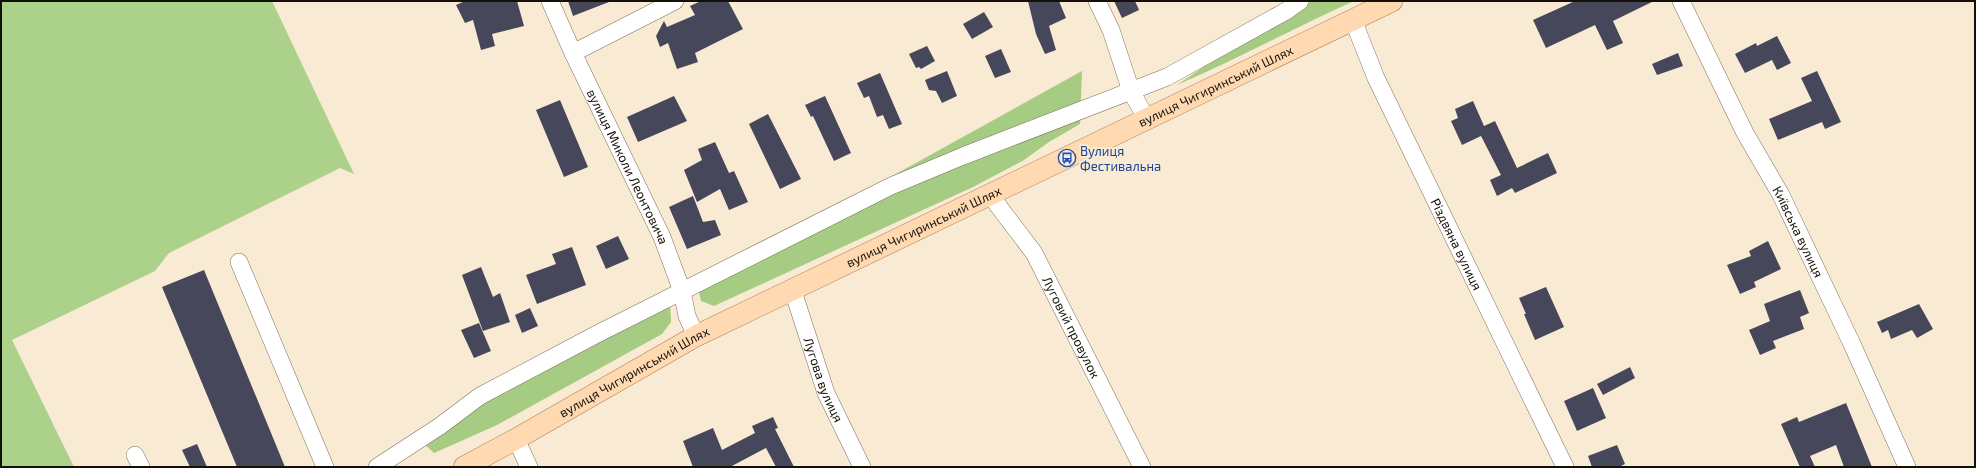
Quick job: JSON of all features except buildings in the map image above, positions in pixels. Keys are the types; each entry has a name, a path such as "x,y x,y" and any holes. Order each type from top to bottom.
{"main road":[{"name":"вулиця Чигиринський Шлях","path":"464,467 696,336 792,288 990,195 1146,118 1184,102 1392,1"}],"street":[{"name":"вулиця Миколи Леонтовича","path":"550,1 572,53 662,237 682,291 687,316 696,336"},
{"path":"572,53 675,1"},
{"path":"1097,1 1111,30 1131,91 1146,118"},
{"path":"377,467 440,426 480,396 682,291 891,186 1167,77 1286,11 1300,1"},
{"name":"Київська вулиця","path":"1681,1 1745,133 1784,202 1852,344 1907,467"},
{"name":"Різдвяна вулиця","path":"1353,20 1376,78 1564,467"},
{"name":"Луговий провулок","path":"990,195 1034,253 1142,467"},
{"path":"238,262 325,467"},
{"name":"Лугова вулиця","path":"792,288 826,393 862,467"},
{"path":"516,439 529,467"}],"green space":[{"path":"1,1 272,1 354,174 340,168 169,253 155,271 12,340 74,467 1,467"},
{"path":"1312,1 1354,1 1222,65 1177,85 1221,55"},
{"path":"1082,71 1080,124 1049,142 1024,160 973,187 714,306 701,301 697,284"},
{"path":"670,301 671,322 662,334 497,425 434,453 421,441 436,427"}],"place":[{"name":"Вулиця Фестивальна","path":"1067,158"}]}
